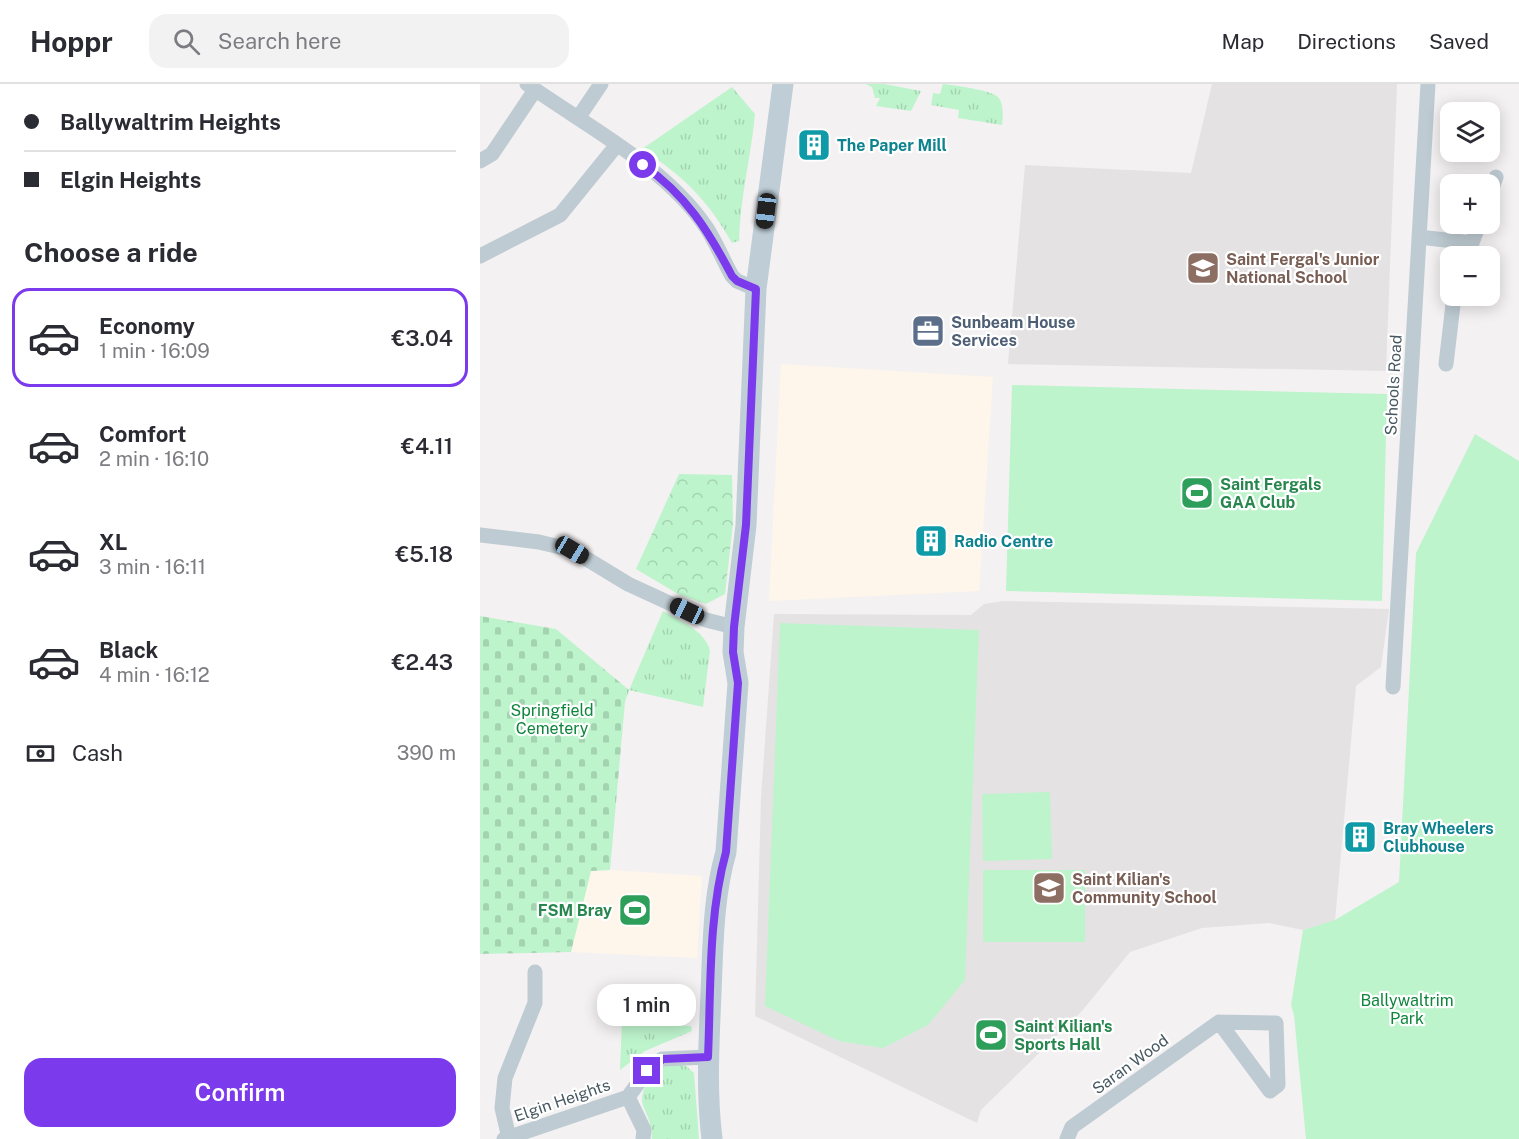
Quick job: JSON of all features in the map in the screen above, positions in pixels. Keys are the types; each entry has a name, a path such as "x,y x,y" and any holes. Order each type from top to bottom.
{"main road":[{"path":"712,1139 708,1057 719,878 726,852 738,683 733,652 734,627 746,525 756,289 783,84"}],"street":[{"path":"578,118 601,84"},
{"name":"Schools Road","path":"1393,687 1428,84"},
{"path":"480,161 492,154 531,87 656,174 678,194 706,227 732,276 737,281 756,289"},
{"path":"480,256 560,215 616,146"},
{"path":"1419,237 1454,246"},
{"path":"1446,364 1453,306"},
{"path":"480,535 538,542 572,550 628,584 706,620 734,627"},
{"name":"Elgin Heights","path":"535,972 535,1003 505,1078 502,1108 507,1139 628,1096 647,1071 663,1059 708,1057"},
{"path":"1219,1022 1276,1023 1278,1085 1270,1091 1219,1022"},
{"name":"Saran Wood","path":"1067,1139 1072,1127 1219,1022"},
{"name":"Elgin Heights","path":"628,1096 644,1130 643,1139"}],"shaded area":[{"name":"Saint Fergal's Junior National School","path":"1212,84 1397,84 1386,371 1008,364 1025,165 1191,173"},
{"path":"781,364 993,377 979,591 769,601"},
{"name":"Saint Kilian's Community School","path":"1003,601 1389,609 1381,667 1356,686 1335,921 1303,930 1269,923 1202,928 1130,952 1082,1011 981,1110 977,1123 755,1016 761,798 774,614 971,615 984,604"},
{"path":"610,870 702,876 697,958 571,952 591,871"}],"green space":[{"path":"866,84 884,84 921,91 911,111 876,106 880,98 875,98 872,87"},
{"path":"943,84 994,94 1000,100 1002,107 1002,125 958,118 959,110 931,105 933,93 940,94"},
{"path":"732,87 755,114 741,209 739,241 732,243 704,201 682,179 642,149"},
{"name":"Saint Fergals GAA Club","path":"1012,385 1387,394 1382,601 1006,591"},
{"name":"Ballywaltrim Park","path":"1475,434 1519,461 1519,1139 1306,1139 1294,1015 1291,1005 1303,930 1335,920 1399,882 1416,553"},
{"path":"679,474 732,475 733,524 725,594 706,604 678,594 636,569"},
{"path":"663,611 697,632 703,637 710,650 703,707 629,690"},
{"name":"Springfield Cemetery","path":"480,616 556,629 629,690 625,702 610,870 591,871 571,952 480,954"},
{"path":"780,623 979,630 965,980 928,1025 883,1048 839,1041 765,1006"},
{"path":"1050,792 1052,859 983,861 982,794"},
{"path":"983,870 1085,870 1085,942 983,942"},
{"path":"622,1022 691,1026 692,1031 645,1051 620,1070"},
{"path":"673,1064 686,1066 694,1073 699,1139 652,1139 651,1127 643,1106 643,1093 654,1069"}],"place":[{"name":"The Paper Mill","path":"814,145"},
{"name":"Saint Fergal's Junior National School","path":"1203,268"},
{"name":"Sunbeam House Services","path":"928,331"},
{"name":"Saint Fergals GAA Club","path":"1197,493"},
{"name":"Radio Centre","path":"931,541"},
{"name":"Bray Wheelers Clubhouse","path":"1360,837"},
{"name":"Saint Kilian's Community School","path":"1049,888"},
{"name":"FSM Bray","path":"635,910"},
{"name":"Saint Kilian's Sports Hall","path":"991,1035"}],"route":[{"path":"643,165 678,194 706,227 732,276 737,281 756,289 746,525 734,627 733,652 738,683 726,852 719,878 712,957 708,1057 680,1056 663,1059 647,1071"}]}
